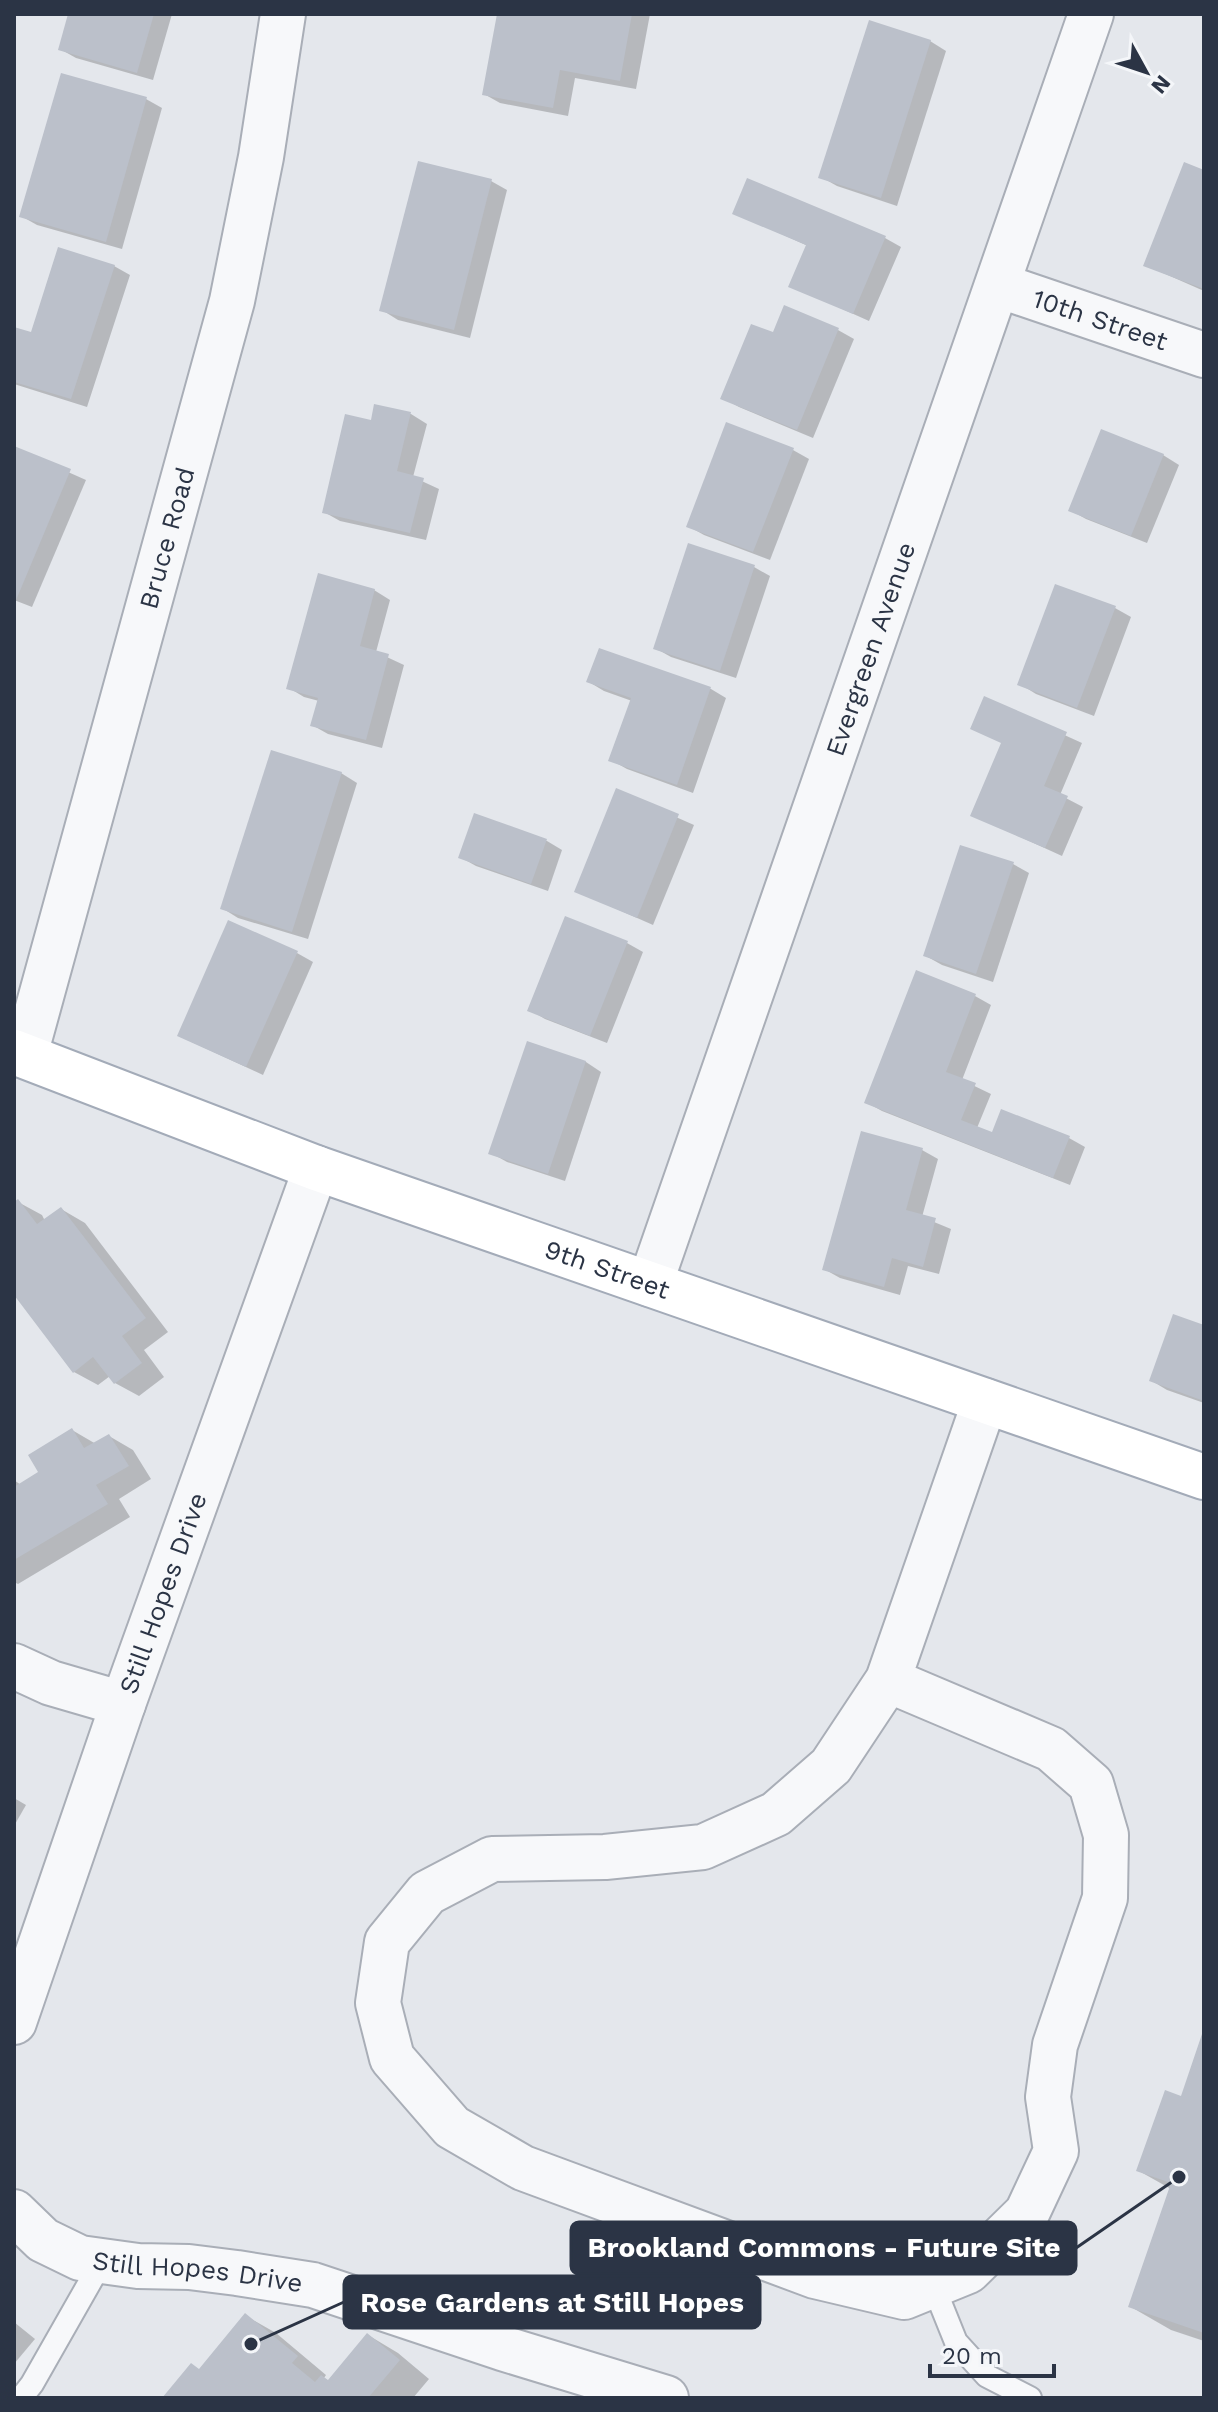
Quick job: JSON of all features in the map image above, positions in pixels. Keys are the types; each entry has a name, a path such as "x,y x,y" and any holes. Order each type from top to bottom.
{"main road":[{"name":"9th Street","path":"19,1054 316,1168 1204,1477"}],"street":[{"name":"Bruce Road","path":"19,1054 232,301 261,157 283,14"},
{"name":"Evergreen Avenue","path":"650,1284 1091,14"},
{"name":"10th Street","path":"998,285 1204,355"},
{"name":"Still Hopes Drive","path":"14,2022 123,1704 316,1168"},
{"path":"888,1680 1051,1749 1091,1784 1106,1835 1105,1898 1055,2045 1048,2097 1056,2151 1027,2213 968,2271 904,2297 815,2276 523,2168 452,2127 392,2058 378,2003 387,1942 427,1893 492,1859 605,1857 703,1847 776,1814 831,1766 888,1680 985,1401"},
{"path":"14,1666 51,1683 123,1704"},
{"name":"Still Hopes Drive","path":"14,2212 43,2240 80,2258 138,2266 213,2270 313,2285 666,2398"}],"lane":[{"path":"21,2398 102,2261"},
{"path":"933,2285 956,2342 987,2376 1030,2398"}],"building":[{"path":"68,14 154,14 137,73 58,50"},
{"path":"497,14 632,14 620,81 560,70 553,108 482,95"},
{"path":"869,20 931,40 881,198 818,178"},
{"path":"61,73 147,97 106,242 19,217"},
{"path":"418,161 492,179 454,330 379,311"},
{"path":"1184,162 1204,170 1204,289 1143,266"},
{"path":"747,178 886,236 853,314 788,287 806,245 732,214"},
{"path":"58,247 115,265 71,399 14,382 14,327 31,332"},
{"path":"784,305 839,328 797,430 720,399 751,324 773,332"},
{"path":"374,404 411,412 397,471 424,478 410,533 322,513 345,414 371,420"},
{"path":"726,422 794,448 753,552 686,527"},
{"path":"1101,429 1164,454 1131,536 1068,511"},
{"path":"14,446 71,469 14,605"},
{"path":"688,543 755,565 720,671 653,649"},
{"path":"318,573 375,589 360,646 389,654 366,740 310,726 318,698 286,689"},
{"path":"1055,584 1116,606 1077,708 1017,685"},
{"path":"599,648 711,687 677,785 608,761 631,698 586,682"},
{"path":"984,696 1067,732 1044,786 1068,796 1045,848 970,816 1001,743 970,729"},
{"path":"271,750 342,772 292,932 220,909"},
{"path":"616,788 679,814 637,918 574,892"},
{"path":"474,813 547,839 531,884 458,858"},
{"path":"960,845 1014,862 976,974 923,956"},
{"path":"565,916 628,941 590,1036 527,1011"},
{"path":"228,920 298,951 246,1067 177,1036"},
{"path":"916,970 976,994 946,1072 976,1083 961,1120 992,1132 1001,1109 1070,1136 1053,1178 864,1103"},
{"path":"527,1041 586,1061 548,1174 488,1154"},
{"path":"861,1131 923,1148 906,1210 936,1218 923,1267 892,1258 884,1287 822,1270"},
{"path":"18,1199 37,1224 61,1207 146,1318 122,1336 142,1363 114,1384 93,1357 73,1373 14,1295 14,1202"},
{"path":"1173,1314 1204,1325 1204,1401 1149,1381"},
{"path":"72,1428 84,1448 109,1434 129,1466 96,1485 108,1504 14,1560 14,1487 38,1472 28,1455"},
{"path":"1203,2031 1204,2333 1128,2307 1171,2183 1136,2171 1165,2090 1181,2096"},
{"path":"245,2313 298,2356 292,2363 315,2382 321,2375 328,2380 367,2333 400,2360 368,2398 162,2398 191,2363 199,2369"}],"place":[{"name":"Brookland Commons - Future Site","path":"1179,2177"},
{"name":"Rose Gardens at Still Hopes","path":"251,2344"}]}
